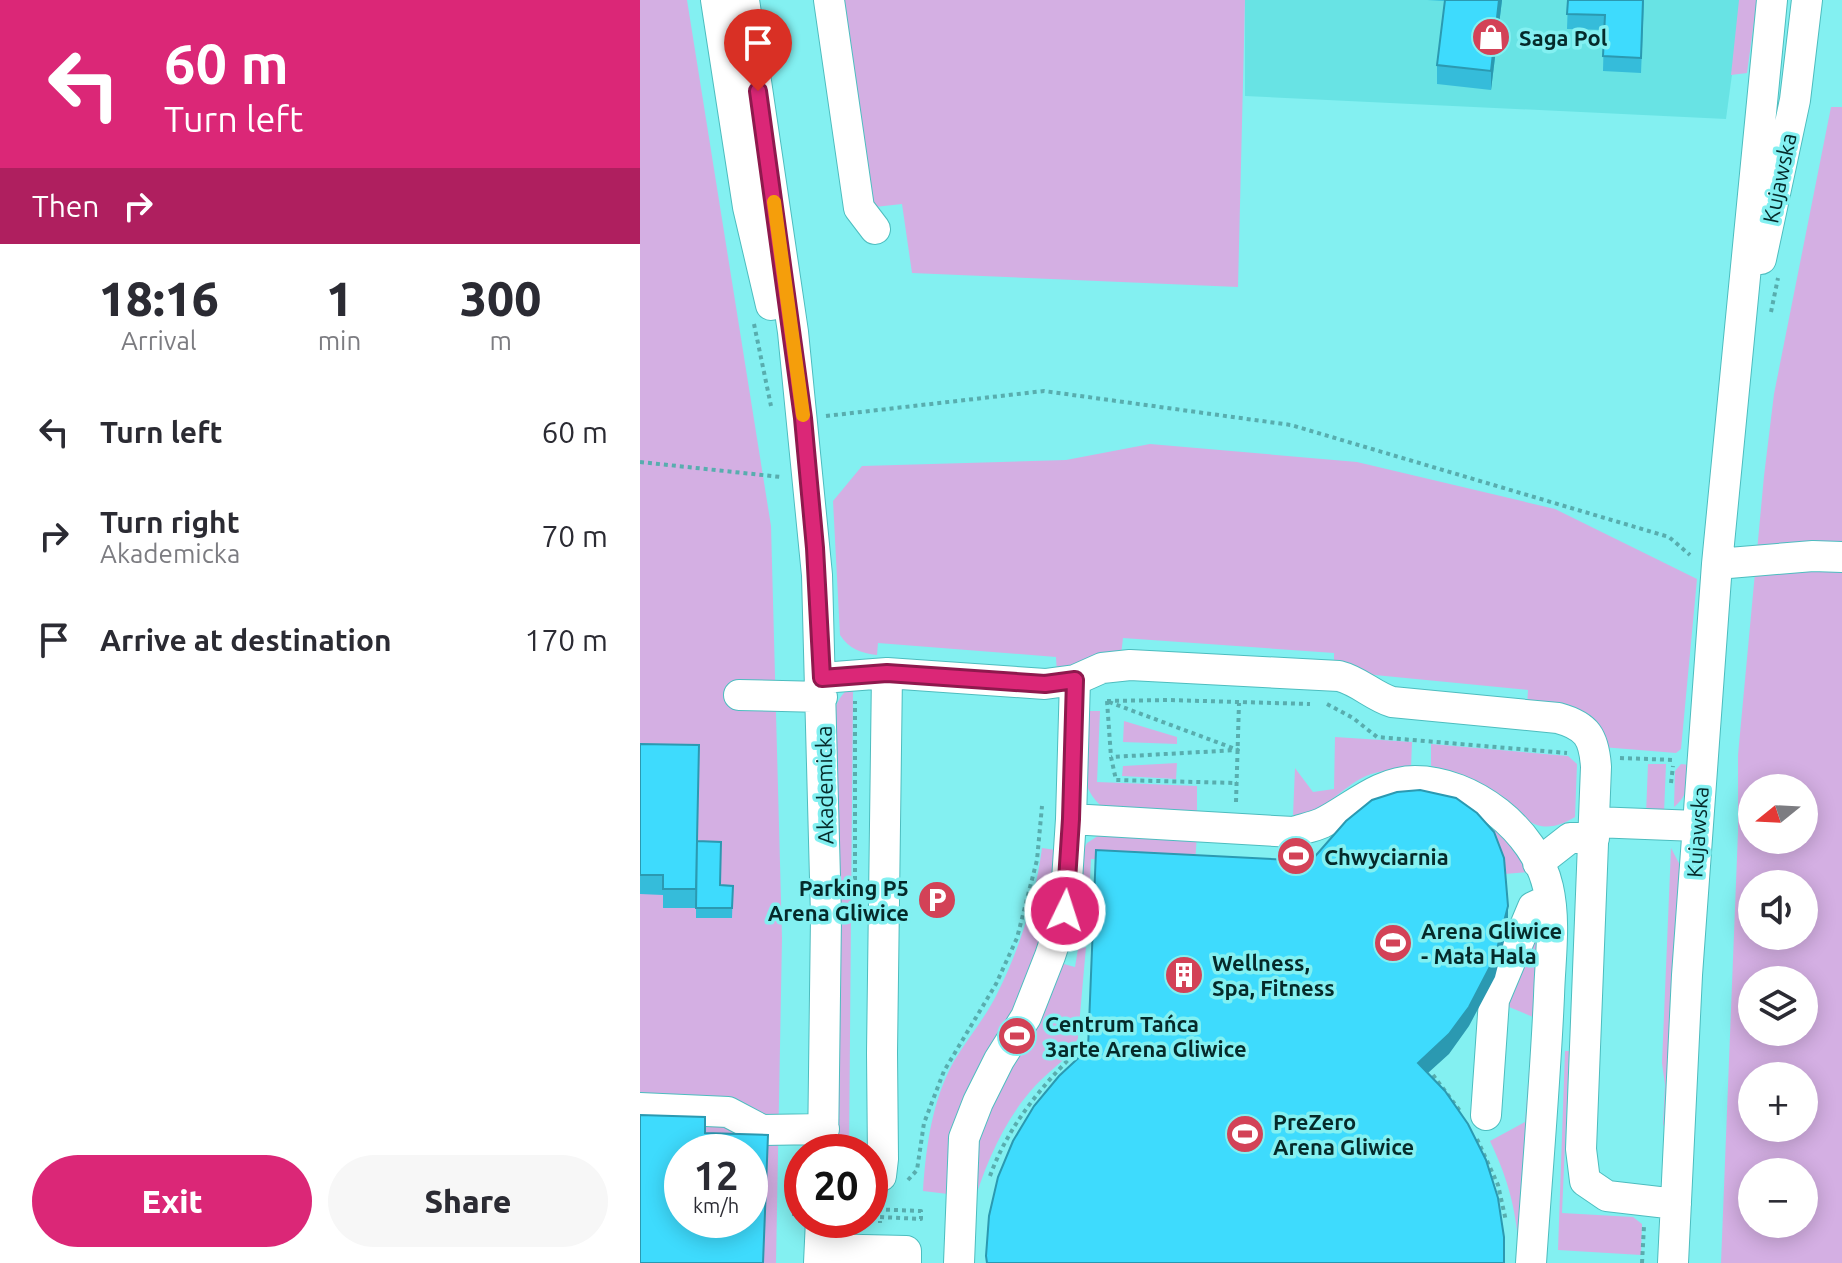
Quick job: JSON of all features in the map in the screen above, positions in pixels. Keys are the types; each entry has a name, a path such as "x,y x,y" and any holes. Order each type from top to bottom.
{"street":[{"name":"Akademicka","path":"716,0 748,207 779,336 803,418"},
{"name":"Akademicka","path":"744,0 803,418 815,548 822,687 826,916 814,1134"},
{"path":"829,0 859,208 875,229"},
{"name":"Kujawska","path":"1673,1263 1697,826 1717,564 1772,0"},
{"name":"Kujawska","path":"1731,401 1795,100 1807,0"},
{"path":"1762,95 1795,100"},
{"path":"1717,564 1813,556 1842,557"},
{"path":"739,695 822,687 887,673 1045,684 1075,680 1113,665 1339,676 1350,679 1380,699 1392,702 1575,722 1587,733 1594,747 1594,830 1581,1149 1585,1181 1607,1196 1676,1204"},
{"path":"884,1134 887,673"},
{"path":"959,1263 964,1138 999,1060 1026,1017 1065,911 1075,680"},
{"path":"1071,819 1293,832 1319,824 1375,790 1411,781 1443,783 1477,796 1507,820 1538,863 1547,884 1552,913 1531,1263"},
{"path":"1538,863 1570,838 1594,830 1697,826"},
{"path":"1476,1124 1494,1000 1533,907 1550,899"},
{"path":"640,1108 728,1112 762,1130 792,1134"},
{"path":"813,1238 906,1251 906,1263"}],"path":[{"path":"1768,323 1778,278"},
{"path":"754,323 773,413"},
{"path":"803,418 1044,391 1291,425 1669,537 1702,565 1717,564"},
{"path":"640,462 783,477 782,466"},
{"path":"855,690 855,906"},
{"path":"1107,701 1312,704"},
{"path":"1107,701 1238,750"},
{"path":"1107,701 1116,780 1237,783"},
{"path":"1236,804 1239,702"},
{"path":"1328,704 1377,737 1581,754"},
{"path":"1111,757 1238,750"},
{"path":"1619,758 1673,761 1671,783"},
{"path":"917,1170 924,1123 944,1071 996,984 1017,938 1037,860 1039,833"},
{"path":"990,1176 1032,1099 1073,1055"},
{"path":"1433,1075 1476,1124 1498,1185 1507,1222"},
{"path":"888,1210 921,1211 921,1219 888,1217"},
{"path":"1642,1263 1645,1223"}],"shaded area":[{"path":"640,0 687,0 771,526 782,938 776,1263 640,1263"},
{"path":"835,0 1245,0 1238,287 912,273 902,204 875,207 866,197"},
{"name":"Saga Pol","path":"1245,0 1742,0 1726,119 1245,96"},
{"path":"1739,0 1757,0 1747,73 1731,75"},
{"path":"1831,107 1842,107 1842,1263 1721,1263 1738,832 1738,854 1818,854 1818,774 1738,774 1774,394"},
{"path":"1150,444 1357,462 1555,509 1697,579 1681,749 1676,753 1602,747 1527,707 1528,690 1334,671 1334,653 1123,638 1121,655 1057,674 1056,657 878,643 877,655 856,650 840,635 833,501 862,466 1066,460"},
{"path":"853,685 849,1134 835,1134 833,716 845,691"},
{"path":"1087,711 1100,711 1097,782 1197,786 1197,814 1101,806 1092,796 1084,774"},
{"path":"1124,721 1177,737 1177,744 1123,742"},
{"path":"1335,737 1412,742 1411,768 1366,776 1313,811 1293,815 1295,768 1313,792 1334,789"},
{"path":"1431,744 1568,756 1577,764 1575,817 1560,824 1536,825 1484,785 1458,773 1431,766"},
{"path":"1177,763 1176,779 1122,776 1123,766"},
{"path":"1648,764 1666,764 1664,813 1646,814"},
{"path":"1681,764 1690,765 1688,783 1685,793 1674,807 1675,771"},
{"path":"1487,814 1530,872 1504,874 1332,824"},
{"path":"1104,832 1197,835 1195,863 1091,859 1087,938 1068,936 1079,858 1087,843"},
{"path":"1042,848 1056,850 1048,924 948,1194 923,1191 928,1141 940,1092 954,1061 992,1003 1013,959 1031,905"},
{"path":"1671,848 1682,869 1665,1129 1662,1063"},
{"path":"1541,922 1518,1238 1508,1188 1490,1141 1525,1122 1533,1017 1502,1004"},
{"path":"1086,947 1077,1048 1035,1086 1013,1114 989,1160 972,1209 976,1137 1060,963 1075,967 1078,949"},
{"path":"1565,1051 1569,1051 1562,1213 1633,1217 1642,1224 1641,1255 1558,1250"}],"building":[{"path":"1445,0 1499,0 1491,71 1437,65"},
{"path":"1568,0 1643,0 1641,58 1603,56 1605,15 1567,14"},
{"path":"640,744 699,745 696,889 663,889 663,875 640,875"},
{"path":"1420,790 1456,798 1477,813 1494,832 1504,858 1508,906 1495,957 1469,1007 1449,1034 1418,1063 1445,1091 1468,1124 1486,1160 1498,1198 1504,1263 987,1263 989,1216 998,1177 1013,1141 1034,1106 1059,1076 1088,1049 1096,850 1311,861 1346,821 1372,800 1397,792"},
{"path":"697,841 721,842 720,885 733,886 732,908 696,908"},
{"path":"640,1115 705,1117 705,1133 736,1134 664,1134 664,1238 764,1238 763,1263 640,1263"}],"slow traffic":[{"path":"774,202 803,415"}],"place":[{"name":"Saga Pol","path":"1491,37"},
{"name":"Chwyciarnia","path":"1296,856"},
{"name":"Parking P5 Arena Gliwice","path":"937,900"},
{"name":"Arena Gliwice - Mała Hala","path":"1393,943"},
{"name":"Wellness, Spa, Fitness","path":"1184,975"},
{"name":"Centrum Tańca 3arte Arena Gliwice","path":"1017,1036"},
{"name":"PreZero Arena Gliwice","path":"1245,1134"}],"route":[{"path":"758,91 803,418 815,548 822,678 887,673 1045,684 1075,680 1065,911"}]}
